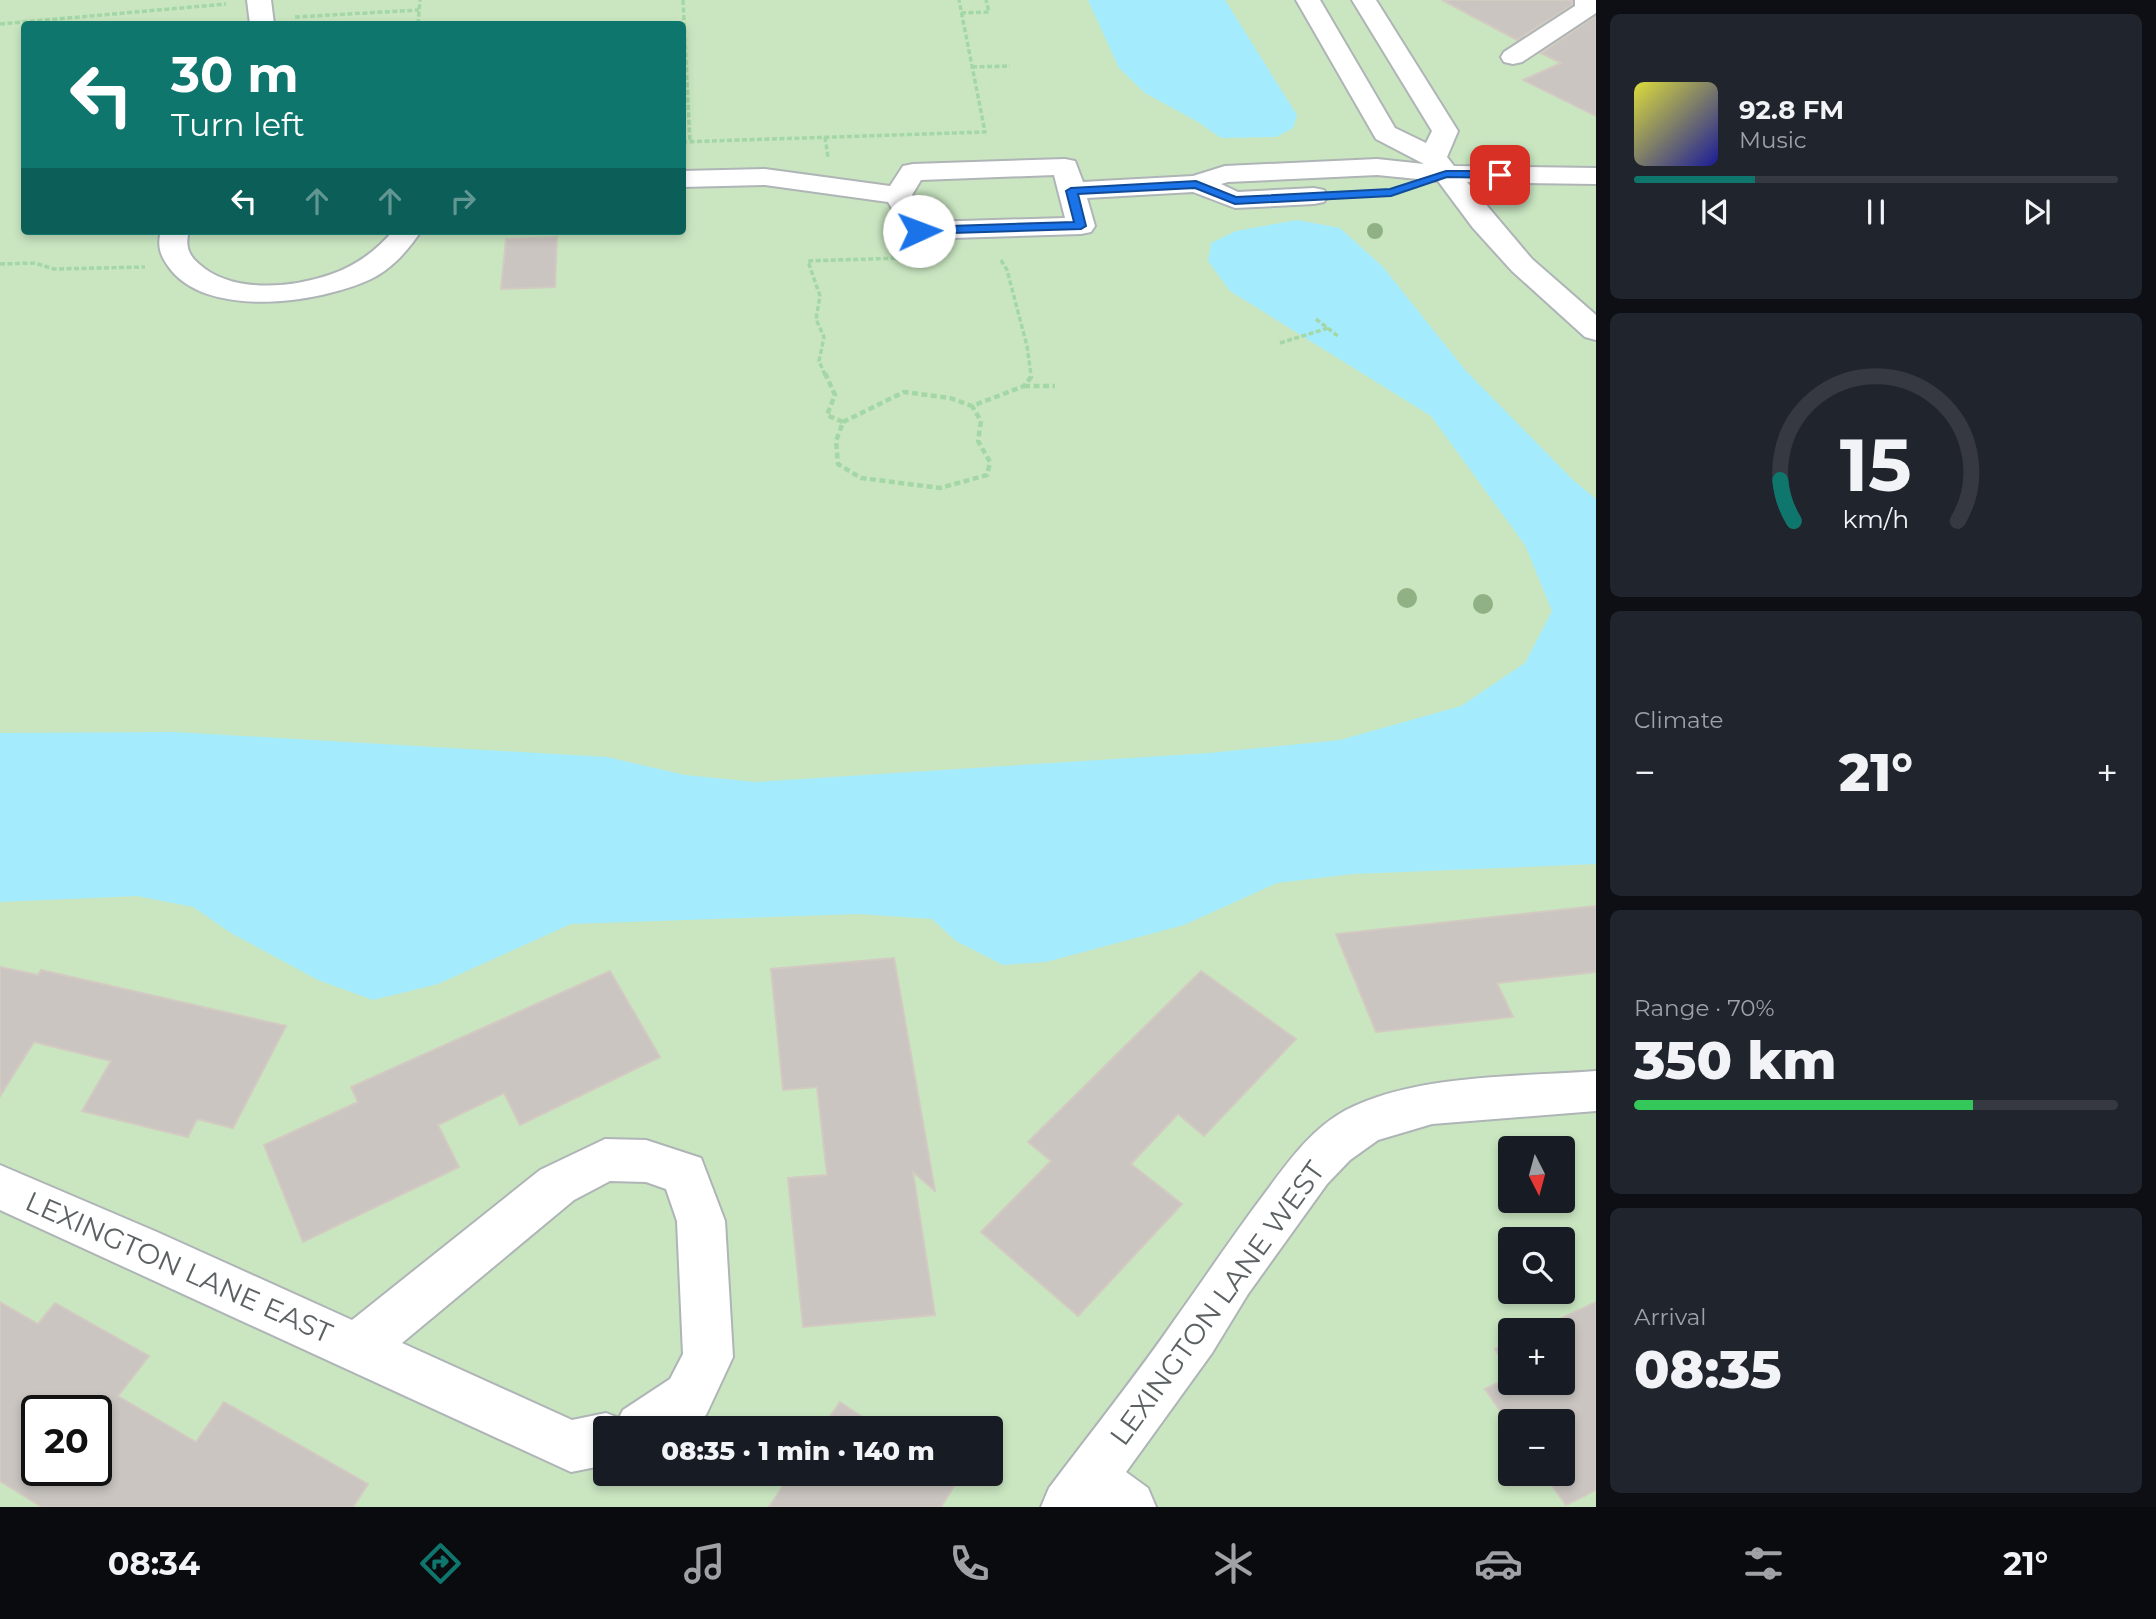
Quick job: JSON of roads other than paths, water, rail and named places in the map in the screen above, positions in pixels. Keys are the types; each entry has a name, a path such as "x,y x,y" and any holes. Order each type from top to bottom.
{"street":[{"path":"1308,0 1385,133 1440,166 1483,222 1522,265 1596,331"},
{"path":"1364,0 1445,131 1440,166"},
{"path":"1513,57 1544,34 1587,9 1587,0"},
{"path":"1378,193 1391,193 1440,166"},
{"path":"1071,191 1196,184 1224,174 1377,167 1440,166 1596,176"},
{"path":"1065,167 1081,226 921,231 898,194 913,172 1065,167"},
{"path":"686,179 765,177 898,194"},
{"path":"1196,184 1235,200 1339,195"},
{"path":"173,235 171,240 175,256 183,266 202,280 227,289 277,293 307,290 358,274 392,252 404,235"},
{"name":"LEXINGTON LANE WEST","path":"1095,1497 1231,1277 1310,1169 1334,1145 1362,1125 1396,1112 1432,1104 1596,1091"},
{"name":"LEXINGTON LANE EAST","path":"357,1348 557,1185 605,1160 646,1161 684,1172 701,1221 708,1357 688,1397 659,1416"},
{"name":"LEXINGTON LANE EAST","path":"0,1187 153,1253 571,1446 593,1442"}],"water":[{"path":"1088,0 1225,0 1297,115 1293,128 1276,137 1221,138 1145,93 1119,68"},
{"path":"1297,220 1340,228 1383,267 1466,371 1574,481 1596,499 1596,864 1353,874 1277,883 1184,925 1046,962 1003,965 956,941 932,919 859,914 571,924 438,984 373,1000 318,980 231,933 193,907 137,896 0,902 0,733 174,732 607,757 685,775 756,782 1209,753 1340,740 1461,706 1525,663 1552,611 1525,545 1431,416 1230,291 1208,261 1211,243 1236,231"}]}
